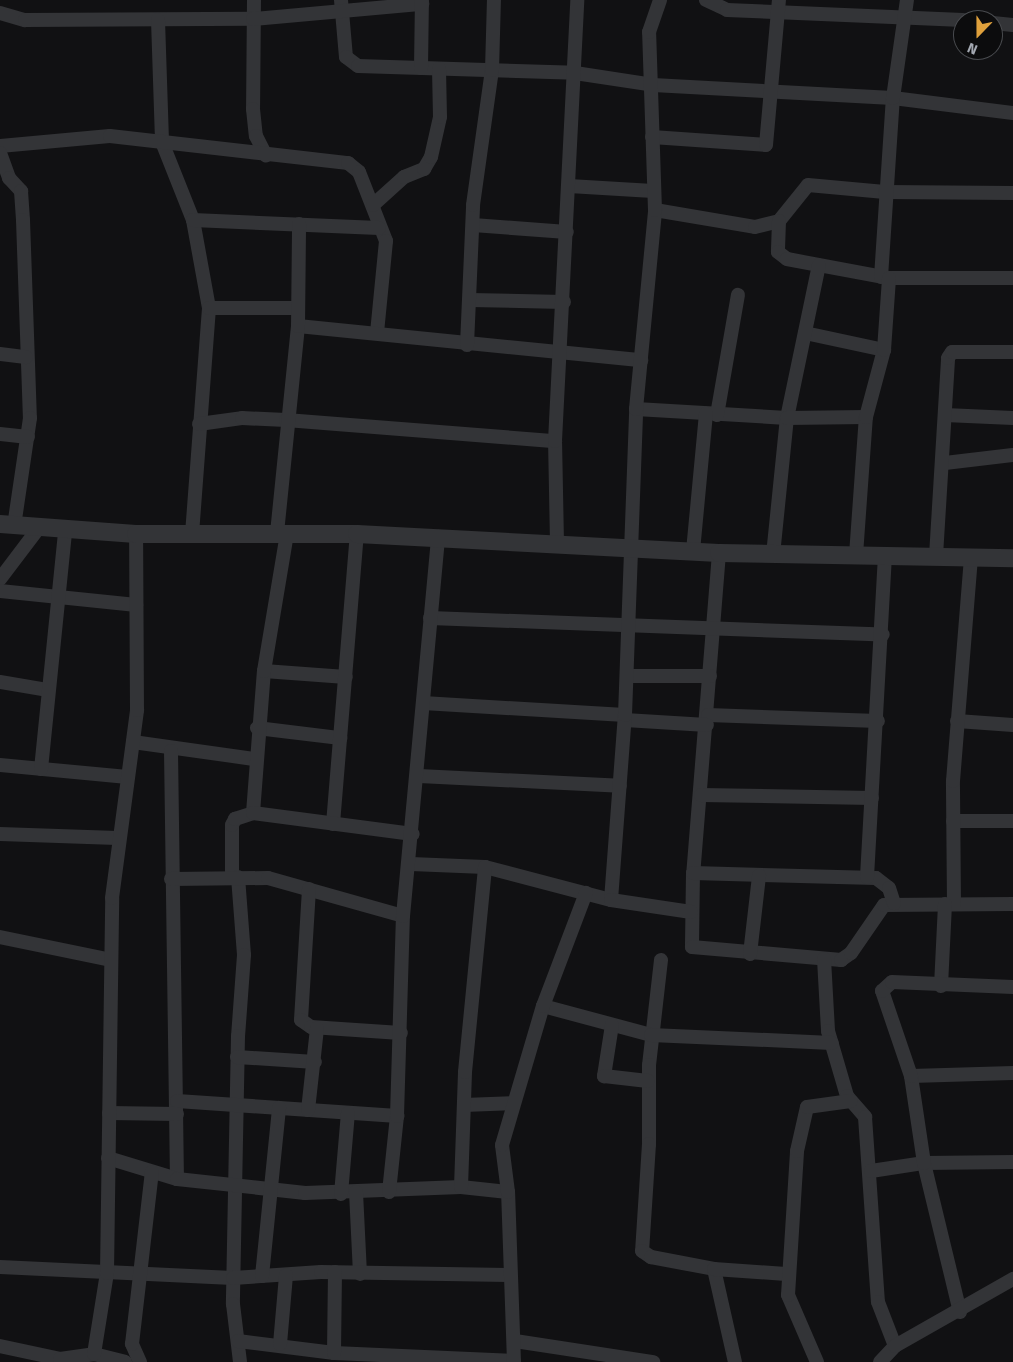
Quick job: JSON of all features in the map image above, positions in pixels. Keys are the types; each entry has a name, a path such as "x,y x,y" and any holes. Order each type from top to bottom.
{"street":[{"path":"254,0 253,110 256,136 266,156"},
{"path":"467,345 473,225 492,70 494,0"},
{"path":"557,543 555,441 562,349 566,232 578,49 572,45 578,0"},
{"path":"611,900 625,717 636,409 655,210 652,137 653,85 649,32 660,0"},
{"path":"706,0 727,10 778,6 953,19"},
{"path":"856,555 866,417 884,350 885,192 893,98 906,0"},
{"path":"0,13 25,20 253,19 341,6 422,2 421,68"},
{"path":"341,6 348,63 439,69 575,73 653,85 893,98 1013,113"},
{"path":"652,137 766,146 773,91 778,6"},
{"path":"158,20 162,142 193,220 210,308 199,424 192,534"},
{"path":"373,205 404,177 424,169 431,157 440,117 439,69"},
{"path":"0,146 110,136 266,156 348,163 359,172 373,205 387,253 377,333"},
{"path":"0,153 9,178 21,191 28,437 7,525 65,531 136,534 357,534 772,555 1013,558"},
{"path":"655,210 756,227 779,221 808,185 885,192 1013,193"},
{"path":"569,186 653,192"},
{"path":"193,220 380,228"},
{"path":"779,221 782,257 885,277 1013,278"},
{"path":"253,813 257,728 282,533 286,420 298,326 299,224"},
{"path":"473,225 566,232"},
{"path":"772,555 787,418 820,265"},
{"path":"693,551 712,414 738,295"},
{"path":"470,300 564,302"},
{"path":"210,308 298,308"},
{"path":"298,326 377,333 467,345 562,349 641,360"},
{"path":"805,333 884,350"},
{"path":"936,556 945,464 944,415 950,354 1013,352"},
{"path":"0,354 26,357"},
{"path":"636,409 787,418 866,417"},
{"path":"944,415 1013,418"},
{"path":"199,424 242,418 286,420 555,441"},
{"path":"0,434 28,437"},
{"path":"945,464 1013,455"},
{"path":"0,579 38,529"},
{"path":"41,769 65,531"},
{"path":"94,1354 107,1273 111,960 117,838 133,742 136,534"},
{"path":"333,824 357,534"},
{"path":"389,1192 397,1116 401,1033 403,916 414,834 423,703 438,538"},
{"path":"719,553 701,795 693,872 690,940 696,951 824,959 847,958 874,913 894,903 1013,904"},
{"path":"867,877 878,721 885,556"},
{"path":"941,986 950,904 957,721 966,649 971,557"},
{"path":"0,591 59,595 136,605"},
{"path":"430,618 629,628 882,635"},
{"path":"264,671 346,677"},
{"path":"627,676 710,676"},
{"path":"0,682 48,690"},
{"path":"423,703 625,717 707,720 878,721"},
{"path":"957,721 1013,725"},
{"path":"257,728 340,738"},
{"path":"133,742 171,751 254,760"},
{"path":"171,751 177,1179"},
{"path":"0,765 127,777"},
{"path":"419,776 620,786"},
{"path":"701,795 872,798"},
{"path":"240,1362 233,1278 238,1057 244,955 235,877 234,822 253,813 414,834"},
{"path":"953,821 1013,821"},
{"path":"0,834 117,838"},
{"path":"411,864 485,867 611,900 691,912"},
{"path":"461,1187 464,1104 485,867"},
{"path":"693,872 759,876 867,877 882,881 894,903"},
{"path":"750,954 759,876"},
{"path":"172,879 268,878 403,916"},
{"path":"309,889 300,1014 306,1025 318,1028 401,1033"},
{"path":"238,1341 280,1344 379,1359 514,1361 515,1340 508,1275 508,1192 501,1159 513,1104 544,1006 586,892"},
{"path":"0,937 111,960"},
{"path":"824,959 832,1043 851,1101 864,1110 870,1171 878,1302 895,1346"},
{"path":"661,960 651,1035 648,1081 649,1144 642,1251 650,1257 714,1270 786,1274"},
{"path":"960,1312 924,1163 911,1076 882,991 892,982 941,986 1013,987"},
{"path":"544,1006 651,1035 832,1043"},
{"path":"612,1025 604,1076 648,1081"},
{"path":"308,1110 318,1028"},
{"path":"238,1057 315,1062"},
{"path":"911,1076 1013,1073"},
{"path":"817,1362 792,1309 786,1274 804,1112 813,1103 851,1101"},
{"path":"464,1104 513,1104"},
{"path":"109,1113 177,1107 237,1106 397,1116"},
{"path":"262,1276 279,1108"},
{"path":"341,1194 348,1113"},
{"path":"108,1158 177,1179 272,1190 341,1194 461,1187 508,1192"},
{"path":"870,1171 924,1163 1013,1162"},
{"path":"140,1362 132,1344 152,1172"},
{"path":"356,1192 360,1274"},
{"path":"0,1267 139,1276 233,1278 335,1272 360,1274 508,1275"},
{"path":"714,1270 734,1362"},
{"path":"334,1353 335,1272"},
{"path":"280,1344 286,1275"},
{"path":"880,1362 895,1346 960,1312 1013,1279"},
{"path":"515,1340 653,1362"},
{"path":"0,1346 59,1360 94,1354 125,1362"}]}
